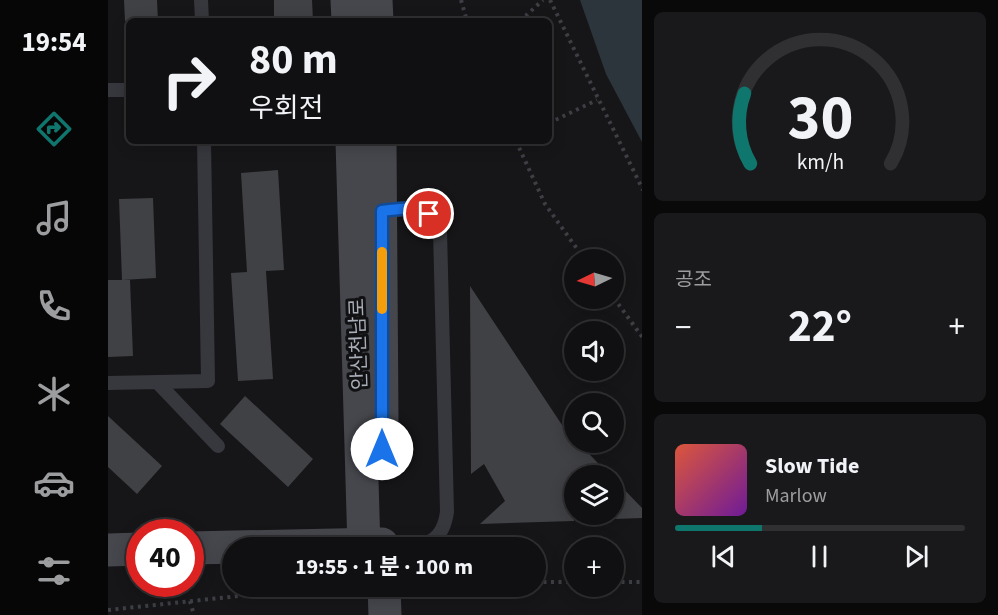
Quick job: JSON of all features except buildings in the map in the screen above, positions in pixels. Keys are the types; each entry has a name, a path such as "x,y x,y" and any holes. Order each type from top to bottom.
{"street":[{"path":"347,0 348,18"},
{"path":"376,0 377,18"},
{"name":"안산천남로","path":"352,144 373,537"},
{"name":"안산천남로","path":"373,537 382,211 380,144"},
{"path":"204,548 222,548"},
{"path":"108,550 126,549"},
{"path":"365,597 365,615"},
{"path":"384,597 385,615"}],"lane":[{"path":"201,0 202,18"},
{"path":"108,90 126,90"},
{"path":"108,383 208,381 204,144"},
{"path":"382,211 419,208 436,221 440,231 447,512 442,534 438,537"},
{"path":"157,382 218,446"}],"path":[{"path":"461,0 466,18"},
{"path":"523,18 543,0"},
{"path":"550,0 642,190"},
{"path":"552,122 597,100"},
{"path":"517,144 545,204 577,249"},
{"path":"622,309 642,338"},
{"path":"546,582 564,582"},
{"path":"624,582 642,582"},
{"path":"108,610 222,597"},
{"path":"190,600 194,615"}],"shaded area":[{"path":"580,0 642,0 642,142 606,74"}],"slow traffic":[{"path":"382,252 382,309"}],"route":[{"path":"382,449 382,211 410,207 419,208 429,214"}]}
